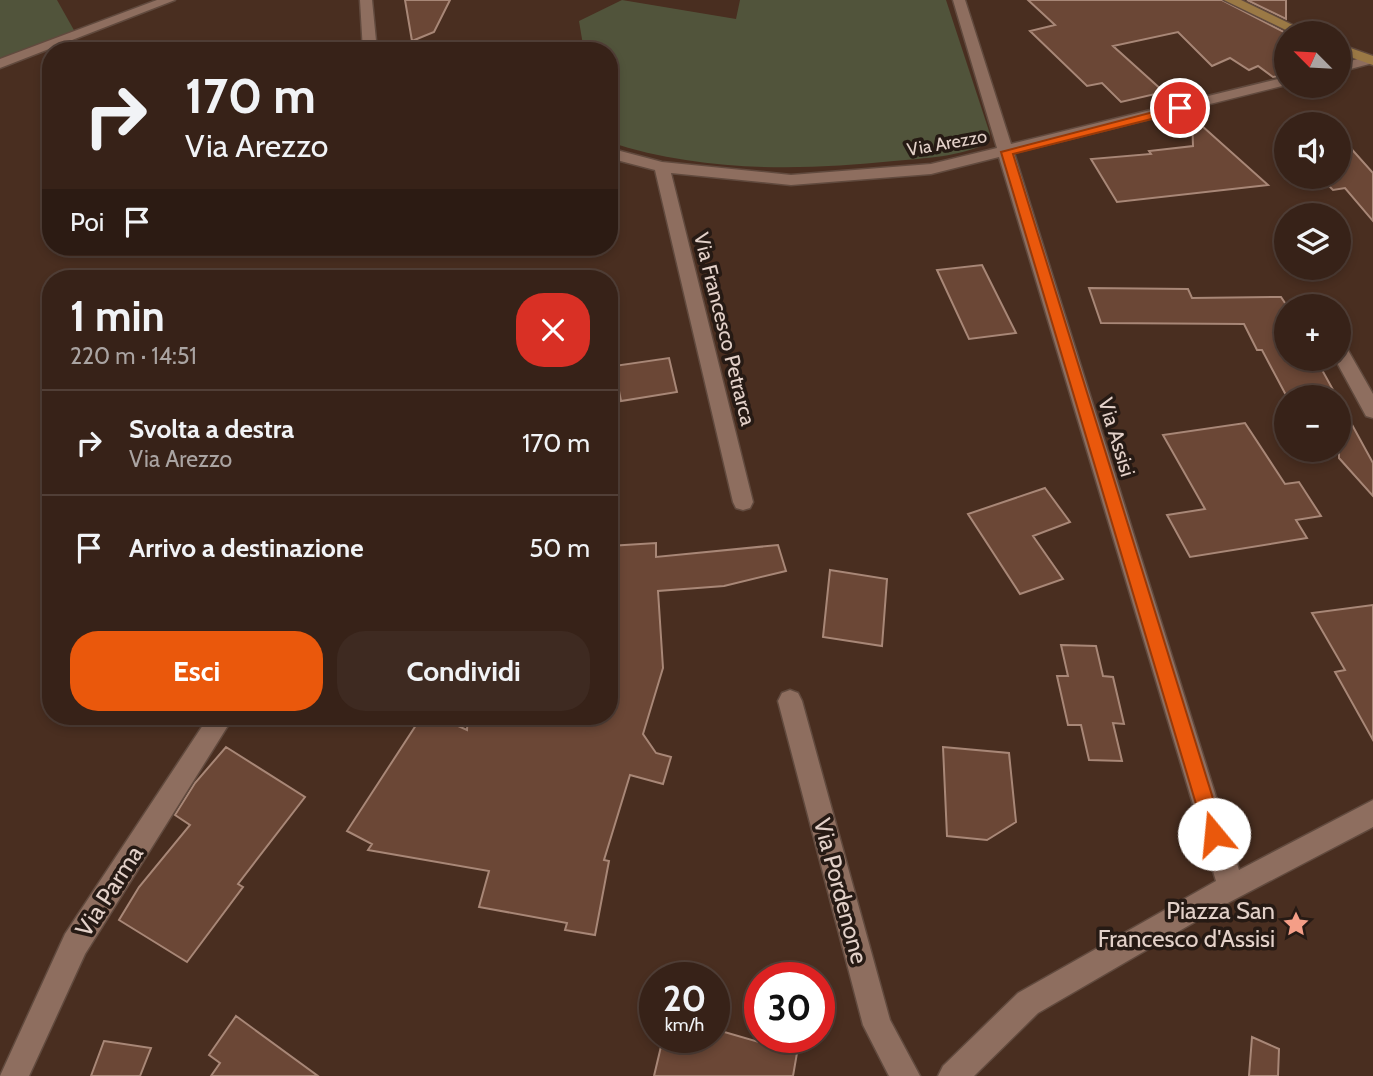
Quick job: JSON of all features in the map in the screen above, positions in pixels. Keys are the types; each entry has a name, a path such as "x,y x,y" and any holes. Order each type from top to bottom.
{"main road":[{"path":"1230,0 1276,21"},
{"path":"1351,53 1371,61"}],"street":[{"path":"58,42 169,0"},
{"path":"366,0 369,42"},
{"name":"Via Assisi","path":"959,0 1231,887"},
{"path":"0,64 42,48"},
{"path":"1351,65 1371,61"},
{"name":"Via Arezzo","path":"618,155 662,167 791,180 931,169 1274,84"},
{"name":"Via Francesco Petrarca","path":"662,167 743,502"},
{"path":"1351,371 1373,411"},
{"name":"Via Pordenone","path":"790,701 877,1025 905,1076"},
{"name":"Via Parma","path":"14,1076 75,944 216,725"},
{"path":"953,1076 1028,1003 1231,887 1373,813"}],"green space":[{"path":"0,0 57,0 75,32 42,42 42,44 0,60"},
{"path":"622,0 736,19 740,0 946,0 990,134 988,143 954,154 930,158 786,167 715,164 644,152 618,145 618,42 582,42 579,21"}],"building":[{"path":"405,0 450,0 434,32 412,41"},
{"path":"1028,0 1222,0 1274,27 1274,77 1258,66 1249,70 1230,58 1212,66 1178,32 1113,46 1164,92 1121,102 1102,83 1087,86 1030,31 1055,25"},
{"path":"1247,0 1286,0 1286,19"},
{"path":"1192,117 1268,185 1117,202 1091,159 1151,154 1149,151 1193,146"},
{"path":"1351,148 1373,173 1373,221 1346,189 1351,189"},
{"path":"982,265 1016,333 969,339 937,270"},
{"path":"1089,288 1188,289 1192,298 1274,297 1274,371 1323,371 1330,385 1281,385 1262,350 1257,350 1244,324 1101,323"},
{"path":"669,358 677,392 621,401 618,365"},
{"path":"1245,423 1285,484 1299,482 1321,516 1296,520 1307,538 1190,557 1167,515 1205,509 1163,435"},
{"path":"1351,423 1373,463 1373,496 1343,462 1351,462"},
{"path":"1045,488 1070,522 1033,536 1063,579 1020,594 968,514"},
{"path":"656,543 656,557 778,545 786,571 724,586 658,591 663,668 643,734 656,753 671,757 663,784 630,775 604,860 609,861 595,935 565,930 567,923 479,907 489,871 368,850 372,844 347,831 416,725 456,725 467,730 467,725 618,725 618,545"},
{"path":"830,570 887,579 882,646 823,637"},
{"path":"1373,605 1373,740 1335,672 1345,670 1312,613"},
{"path":"1061,645 1096,646 1103,676 1113,677 1124,724 1113,723 1122,761 1089,760 1081,725 1068,725 1057,676 1068,676"},
{"path":"226,747 305,797 238,884 243,887 187,962 119,920 139,887 190,825 175,815 195,783"},
{"path":"943,747 1009,753 1016,822 987,840 947,836"},
{"path":"236,1016 318,1076 211,1076 220,1063 209,1055"},
{"path":"730,1034 744,1038 744,1053 797,1053 793,1076 654,1076 659,1053 730,1053"},
{"path":"1252,1037 1279,1049 1278,1076 1249,1076"},
{"path":"104,1041 151,1048 140,1076 91,1076"}],"place":[{"name":"Piazza San Francesco d'Assisi","path":"1296,924"}],"route":[{"path":"1180,108 1006,152 1214,834"}]}
